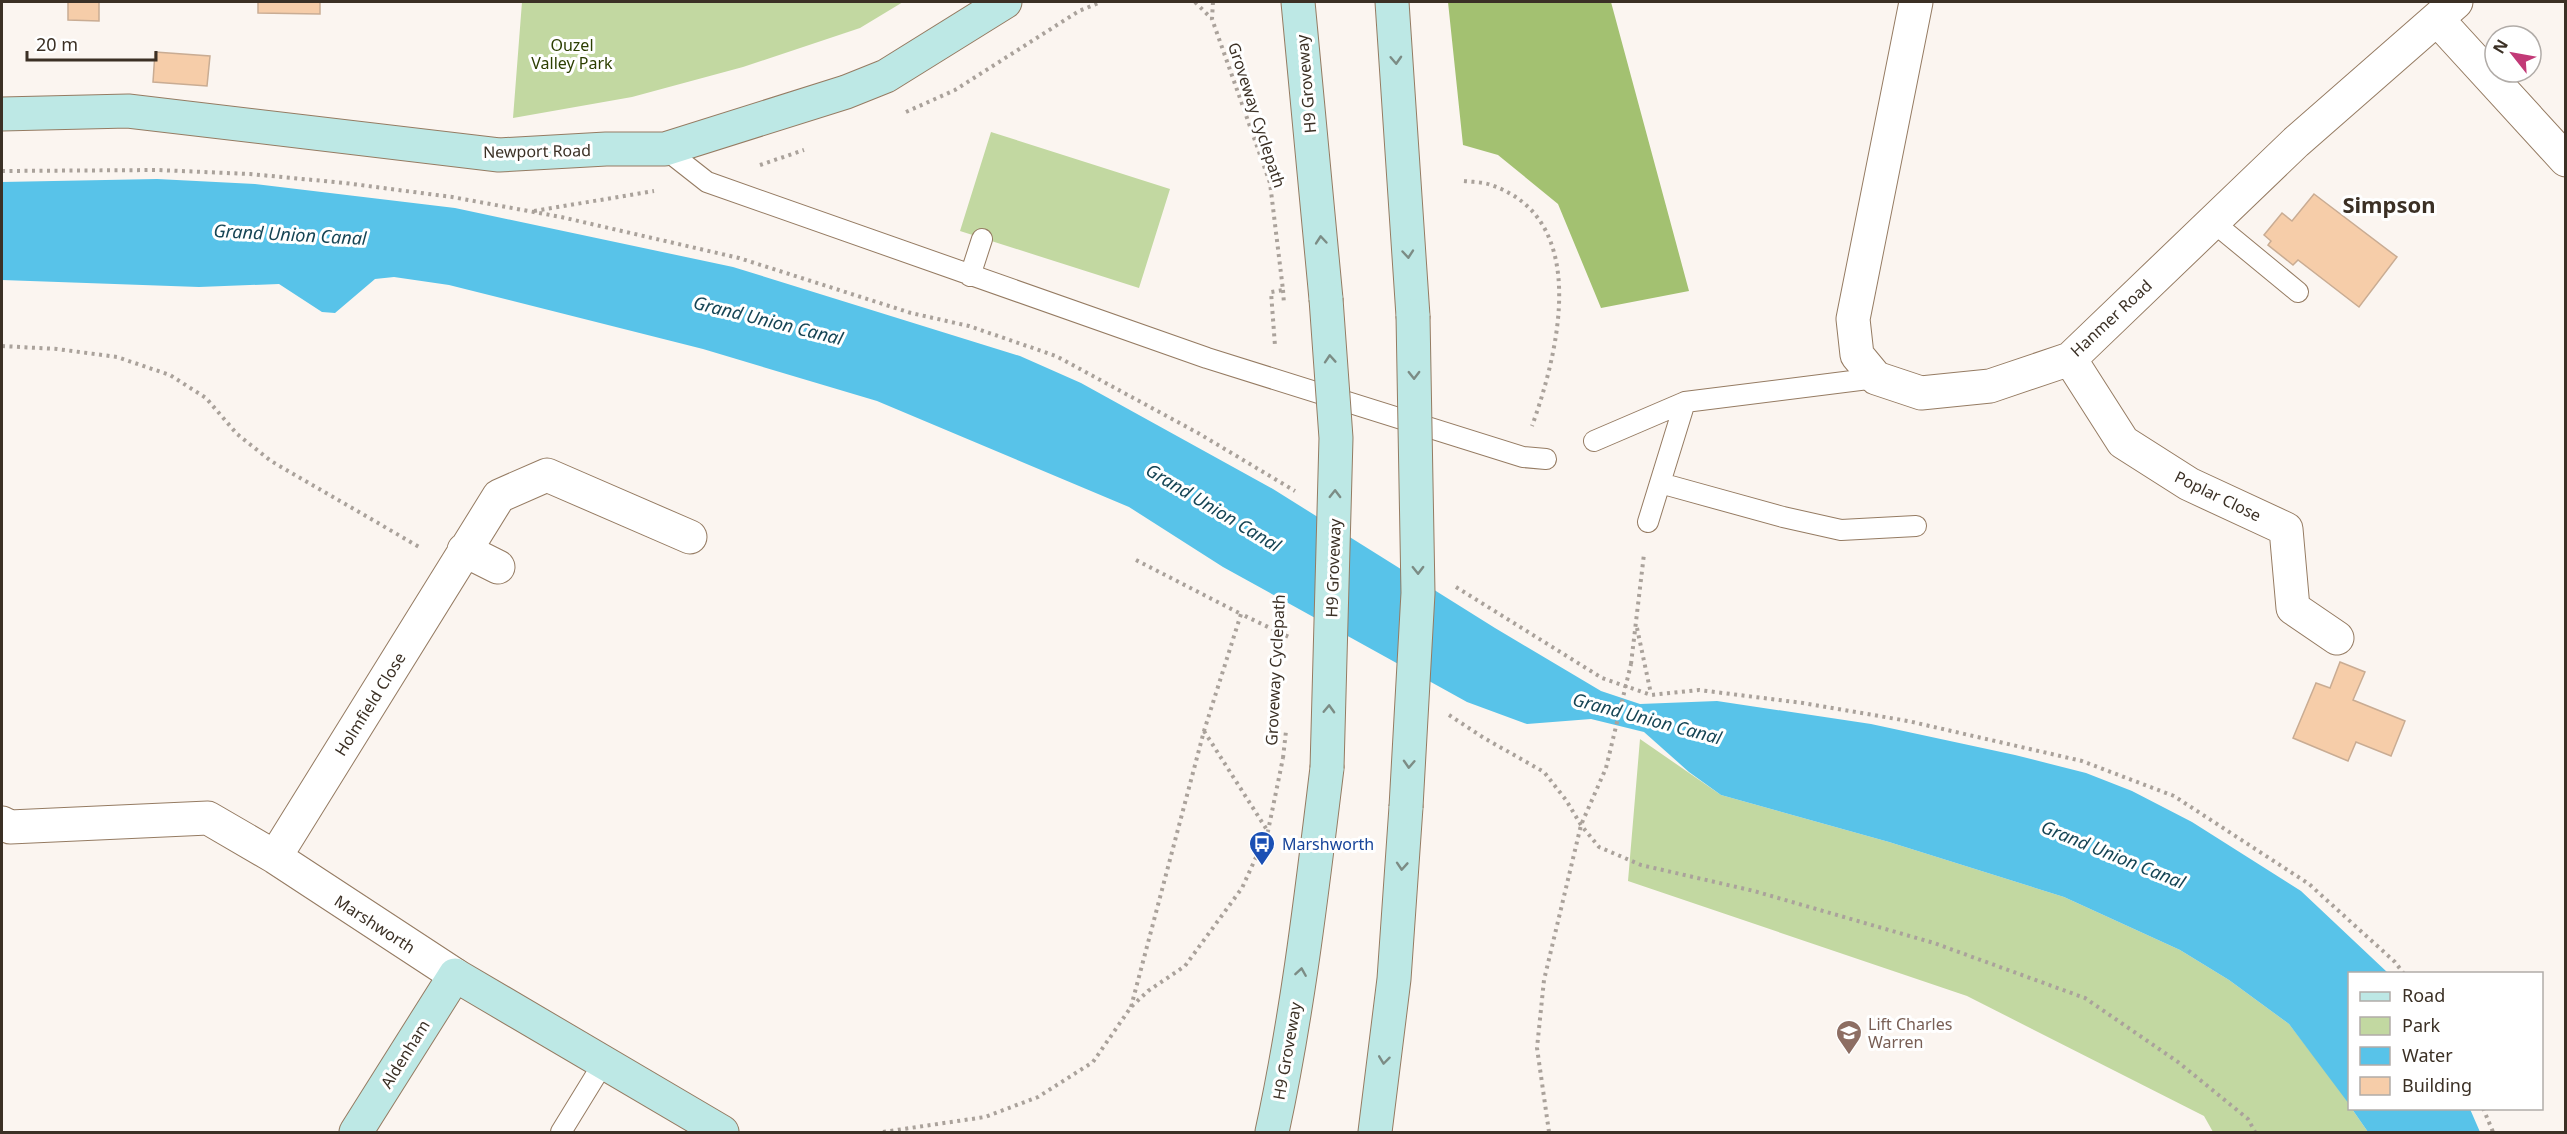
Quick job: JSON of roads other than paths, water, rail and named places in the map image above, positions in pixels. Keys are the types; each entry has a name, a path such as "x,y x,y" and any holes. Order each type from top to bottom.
{"street":[{"name":"Newport Road","path":"2,114 128,111 498,155 606,149 665,149 846,92 886,76 1005,2"},
{"name":"H9 Groveway","path":"1272,1132 1305,947 1327,768 1336,438 1326,299 1298,2"},
{"path":"1375,1132 1394,979 1418,593 1413,316 1392,2"},
{"path":"1876,378 1857,355 1853,319 1916,2"},
{"path":"2447,10 2565,160"},
{"name":"Hanmer Road","path":"1876,378 1921,393 1990,386 2070,359 2296,142 2447,10"},
{"name":"Poplar Close","path":"2070,359 2123,442 2189,484 2286,529 2294,608 2337,638"},
{"name":"Holmfield Close","path":"275,857 499,496 547,475 690,537"},
{"path":"459,559 498,567"},
{"name":"Marshworth","path":"2,823 10,827 208,818 275,857 455,975 722,1132"},
{"name":"Aldenham","path":"356,1132 455,975"}],"lane":[{"path":"665,149 707,182 970,276 1207,358 1523,457 1546,459"},
{"path":"2213,222 2298,292"},
{"path":"970,276 982,239"},
{"path":"1594,441 1685,402 1876,378"},
{"path":"1648,522 1685,402"},
{"path":"1660,483 1782,517 1841,530 1916,526"},
{"path":"561,1132 604,1062"}],"water":[{"name":"Grand Union Canal","path":"157,179 255,184 455,208 733,267 1020,356 1081,383 1273,489 1495,628 1601,691 1640,704 1717,701 1871,724 2086,773 2132,791 2192,822 2301,891 2387,972 2348,972 2348,1103 2289,1024 2229,980 2180,950 2064,897 1889,842 1721,795 1689,772 1644,732 1591,719 1527,724 1467,702 1223,567 1129,507 877,401 703,349 449,285 394,277 375,279 335,313 322,312 279,284 199,287 2,280 2,182"},
{"path":"2353,1110 2470,1110 2480,1132 2368,1132"}],"place":[{"name":"Marshworth","path":"1262,867"},
{"name":"Lift Charles Warren","path":"1849,1056"}],"district":[{"name":"Simpson","path":"2389,205"}],"park label":[{"name":"Ouzel Valley Park","path":"572,54"}]}
